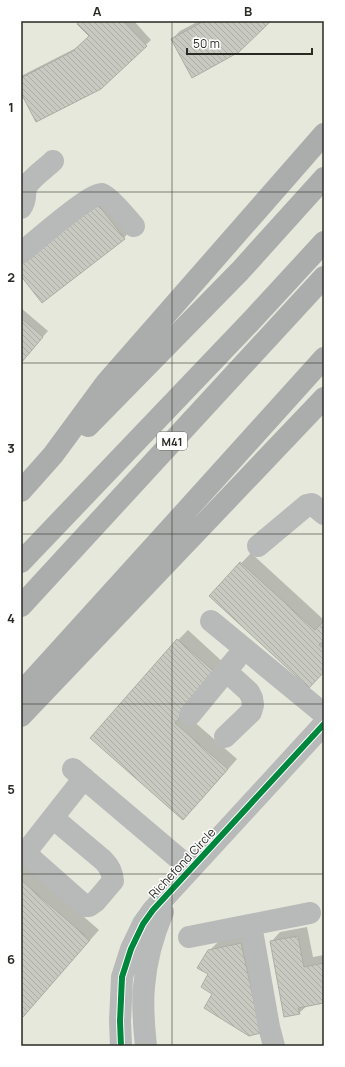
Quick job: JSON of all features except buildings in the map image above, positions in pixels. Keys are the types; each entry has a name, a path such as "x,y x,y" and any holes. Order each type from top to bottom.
{"highway":[{"path":"21,491 53,455 106,383 324,134"},
{"path":"53,455 94,421 240,270 324,178"},
{"name":"M41","path":"21,562 253,319 324,242"},
{"name":"M41","path":"21,606 324,277"},
{"path":"21,693 324,358"},
{"path":"21,716 324,398"}],"street":[{"path":"21,208 25,201 25,191 30,181 53,161"},
{"path":"21,253 95,195 100,194 107,196 134,226"},
{"path":"258,546 307,505 312,504 324,514"},
{"path":"210,621 324,714"},
{"path":"190,715 245,649"},
{"path":"225,737 251,712 254,705 249,692 226,671"},
{"name":"Richefond Circle","path":"121,1046 120,1021 122,977 129,956 143,924 153,910 324,724"},
{"path":"53,818 78,773 191,869"},
{"name":"Richefond Circle","path":"146,1046 143,1020 146,972 156,928 169,901 172,890"},
{"path":"189,937 310,913"},
{"path":"251,925 269,1027 274,1046"}],"cycle path":[{"path":"121,1046 120,1021 122,977 131,949 143,924 153,910 324,724"}]}
